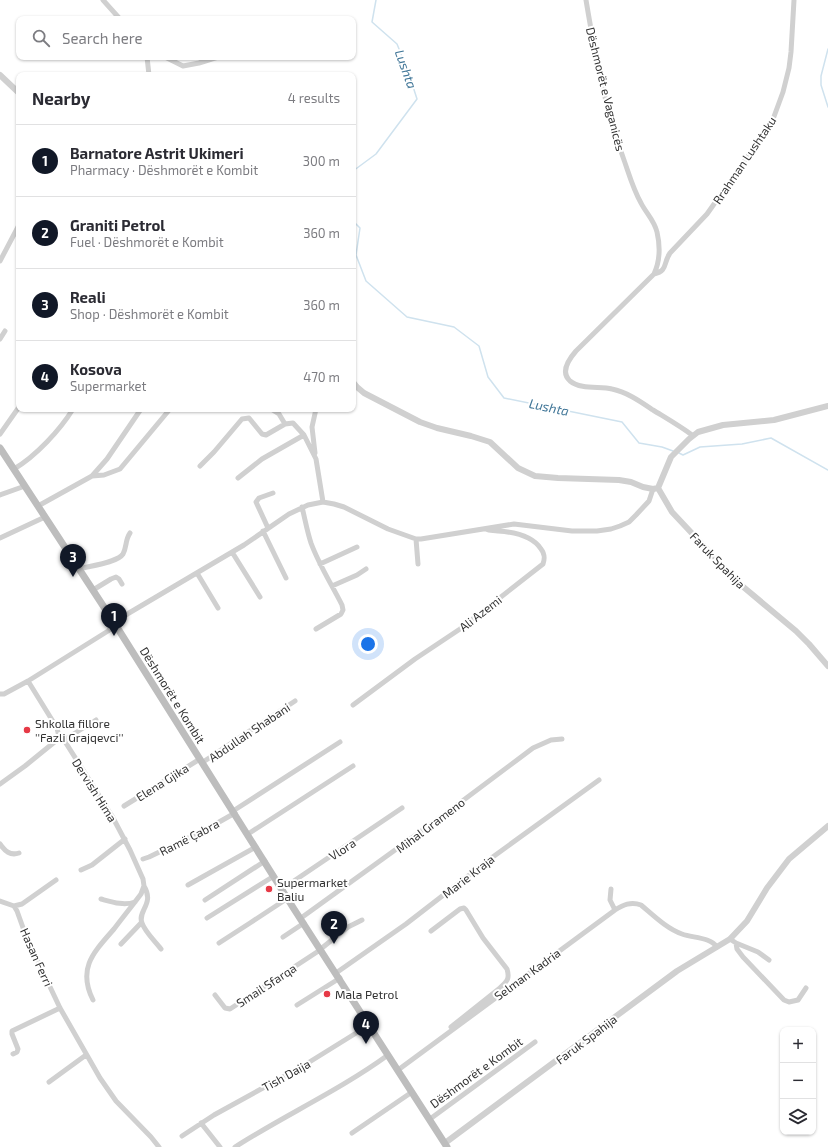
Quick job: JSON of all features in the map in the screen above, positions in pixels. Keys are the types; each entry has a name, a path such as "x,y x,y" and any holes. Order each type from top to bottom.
{"main road":[{"name":"Dëshmorët e Kombit","path":"0,448 115,624 388,1056 446,1145"}],"street":[{"path":"103,0 117,16"},
{"name":"Dëshmorët e Vaganicës","path":"586,0 599,68 615,135 637,196 654,222 658,238 657,268 654,274"},
{"name":"Rrahman Lushtaku","path":"654,274 664,269 666,258 711,209 772,122 783,92 792,52 794,0"},
{"path":"147,60 149,72"},
{"path":"171,60 182,66 208,60"},
{"path":"0,75 16,90"},
{"path":"0,261 16,231"},
{"path":"654,274 576,351 568,362 566,372 567,377 570,381 576,384 613,389 629,396 693,435"},
{"path":"0,339 5,331"},
{"path":"356,386 364,393 420,422 490,442 518,468 535,476 619,480 631,482 643,487 655,488"},
{"path":"1,695 28,681 108,631 115,624 150,601 232,552 302,507 328,502 344,507 388,529 416,539 448,536 486,529 493,526 514,524 572,531 611,529 624,524 636,516 649,501 671,457 693,435 723,425 774,420 828,406"},
{"path":"0,434 16,411"},
{"path":"14,469 28,459 48,439 71,412"},
{"path":"38,506 92,476 107,459 139,412"},
{"path":"92,476 110,474 120,469 168,412"},
{"path":"276,412 279,414 285,424"},
{"path":"314,454 315,451 312,427 315,412"},
{"path":"200,466 242,419 249,418 262,434 266,435 285,424 293,423 304,435 314,454 317,463 323,502"},
{"path":"238,478 262,459 304,435"},
{"path":"0,495 25,486"},
{"name":"Faruk Spahija","path":"655,488 672,512 706,549 741,585 796,631 828,666"},
{"path":"268,528 256,502 260,498 273,493"},
{"path":"302,507 308,535 320,564 342,605 343,610 341,614 316,629"},
{"path":"0,538 45,517"},
{"name":"Ali Azemi","path":"353,705 460,628 542,564 545,560 538,544 532,540 513,532 489,531 486,529"},
{"path":"263,532 286,578"},
{"path":"79,569 100,564 121,556 130,533"},
{"path":"416,539 418,564"},
{"path":"320,564 357,547"},
{"path":"232,552 260,597"},
{"path":"332,586 357,575 366,569"},
{"path":"197,573 218,608"},
{"path":"93,590 116,577 119,578 122,584"},
{"name":"Dervish Hima","path":"28,681 125,839 141,872 144,886 148,895 148,900 141,916 141,923 121,944"},
{"name":"Abdullah Shabani","path":"202,761 295,701"},
{"path":"0,784 37,757 57,740 96,720"},
{"name":"Mihal Grameno","path":"302,920 533,748 552,740 562,739"},
{"path":"234,812 340,742"},
{"name":"Elena Gjika","path":"124,806 202,761"},
{"path":"248,834 353,766"},
{"name":"Marie Kraja","path":"297,1005 338,976 490,859 599,780"},
{"name":"Vlora","path":"282,889 402,808"},
{"name":"Ramë Çabra","path":"143,859 205,830 234,812"},
{"name":"Faruk Spahija","path":"446,1145 677,971 730,939 747,921 770,884 789,859 828,826"},
{"path":"81,870 92,865 125,839"},
{"path":"0,844 10,854 18,853"},
{"path":"188,885 256,847"},
{"path":"205,900 265,861"},
{"path":"207,918 274,876"},
{"path":"0,901 14,906 22,904 56,880"},
{"path":"93,1000 86,980 89,963 93,953 136,901 144,886"},
{"path":"611,889 610,900 615,910"},
{"path":"219,943 288,898"},
{"path":"101,899 126,904 136,901"},
{"name":"Selman Kadria","path":"439,1038 464,1022 514,983 615,910 626,904 636,903 641,905 681,934 712,942 717,947"},
{"name":"Hasan Ferri","path":"14,906 26,936 60,1008 86,1055 116,1101 159,1147"},
{"name":"Selman Kadria","path":"398,1070 439,1038 462,1017 500,988 507,981 509,975 507,969 482,938 466,910 460,909 431,931"},
{"path":"283,937 302,920"},
{"path":"321,949 348,927 362,920"},
{"path":"141,923 161,949"},
{"path":"730,939 758,952 769,960"},
{"path":"736,943 737,949 743,958 784,1000 789,1002 798,1000 806,988"},
{"name":"Smail Sfarqa","path":"215,995 225,1008 230,1008 321,949"},
{"path":"13,1054 18,1049 12,1031 60,1008"},
{"name":"Tish Daija","path":"182,1136 202,1122 303,1066 369,1025"},
{"name":"Dëshmorët e Kombit","path":"430,1119 535,1042"},
{"path":"49,1082 86,1055"},
{"path":"235,1147 341,1087 388,1056"},
{"path":"352,1133 412,1092"},
{"path":"202,1122 220,1147"}],"waterway":[{"name":"Lushta","path":"356,169 376,154 417,99 397,44 372,22 376,0"},
{"path":"828,49 821,76 821,85 828,107"},
{"name":"Lushta","path":"356,224 360,228 356,255"},
{"name":"Lushta","path":"356,255 366,281 407,317 454,327 479,346 488,377 504,398 622,422 639,443 662,447 673,451"},
{"name":"Lushta","path":"679,453 683,455 700,447 742,444 771,438 828,470"}],"place":[{"name":"Reali","path":"73,577"},
{"name":"Barnatore Astrit Ukimeri","path":"114,636"},
{"name":"Shkolla fillore ''Fazli Grajqevci''","path":"27,730"},
{"name":"Supermarket Baliu","path":"269,889"},
{"name":"Graniti Petrol","path":"334,944"},
{"name":"Mala Petrol","path":"327,994"},
{"name":"Kosova","path":"366,1044"}]}
